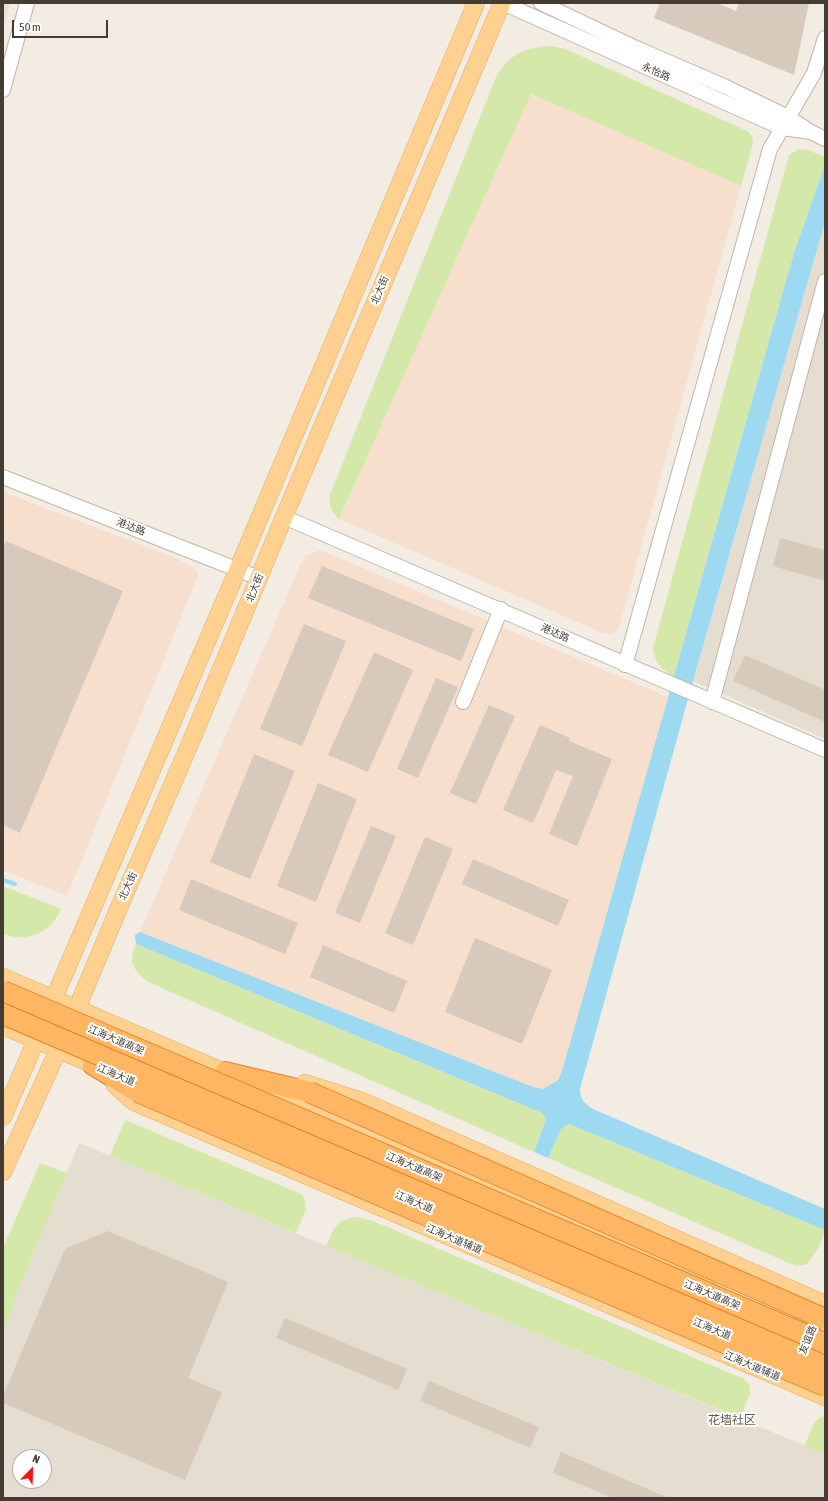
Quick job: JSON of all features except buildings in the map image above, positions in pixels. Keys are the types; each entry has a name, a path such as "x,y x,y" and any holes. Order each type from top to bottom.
{"highway":[{"name":"江海大道高架","path":"3,991 825,1343"},
{"name":"江海大道高架","path":"3,1014 825,1366"},
{"path":"93,1065 138,1092 825,1386"},
{"path":"225,1072 310,1088 823,1313"}],"main road":[{"path":"3,1117 238,569 476,3"},
{"name":"北大街","path":"3,1172 77,1008 503,3"},
{"path":"3,977 225,1072 823,1313"},
{"name":"江海大道","path":"3,1026 825,1378"},
{"name":"江海大道辅道","path":"93,1065 134,1102 825,1397"}],"street":[{"path":"3,90 27,3"},
{"name":"永怡路","path":"503,3 825,139"},
{"name":"永怡路","path":"541,3 785,123"},
{"path":"625,665 770,149 814,73 825,38"},
{"path":"712,702 825,281"},
{"name":"港达路","path":"3,477 259,578"},
{"name":"港达路","path":"284,517 501,609 668,684 825,750"},
{"path":"463,702 501,609"},
{"name":"友谊路","path":"791,1382 823,1313"}],"shaded area":[{"path":"3,3 10,3 3,30"},
{"path":"531,94 741,186 619,627 613,634 603,633 339,519"},
{"path":"825,222 825,739 693,681"},
{"path":"3,492 173,557 194,568 199,573 67,896 3,870"},
{"path":"320,550 668,697 563,1068 558,1079 543,1089 533,1087 140,932 299,568 306,555"},
{"path":"79,1143 825,1454 825,1498 3,1498 3,1335 20,1286"}],"green space":[{"path":"552,46 565,49 747,131 752,136 753,143 741,186 531,94 339,519 331,508 330,495 496,77 507,62 519,53 534,48"},
{"path":"799,149 808,150 825,157 825,169 793,256 674,676 665,671 659,665 653,648 789,155"},
{"path":"3,886 61,909 51,924 45,930 37,934 21,937 3,934"},
{"path":"136,944 542,1113 545,1116 545,1122 534,1152 148,982 133,965 132,956"},
{"path":"125,1120 301,1194 306,1203 306,1208 296,1233 110,1156"},
{"path":"569,1124 825,1230 819,1247 807,1264 796,1266 548,1158 561,1129"},
{"path":"40,1163 67,1173 20,1286 3,1335 3,1248"},
{"path":"355,1217 371,1220 744,1379 750,1386 750,1393 740,1418 326,1246 333,1230 339,1223 348,1218"},
{"path":"825,1416 825,1454 805,1446 814,1423 821,1417"}],"water":[{"path":"824,168 825,222 693,681 580,1089 581,1096 584,1101 593,1109 825,1209 825,1230 569,1124 561,1129 548,1158 534,1152 545,1122 545,1116 542,1113 136,944 135,935 140,932 533,1087 543,1089 558,1080 563,1068 793,256"}],"waterway":[{"path":"3,880 15,884"}],"district":[{"name":"花墙社区","path":"732,1420"}]}
